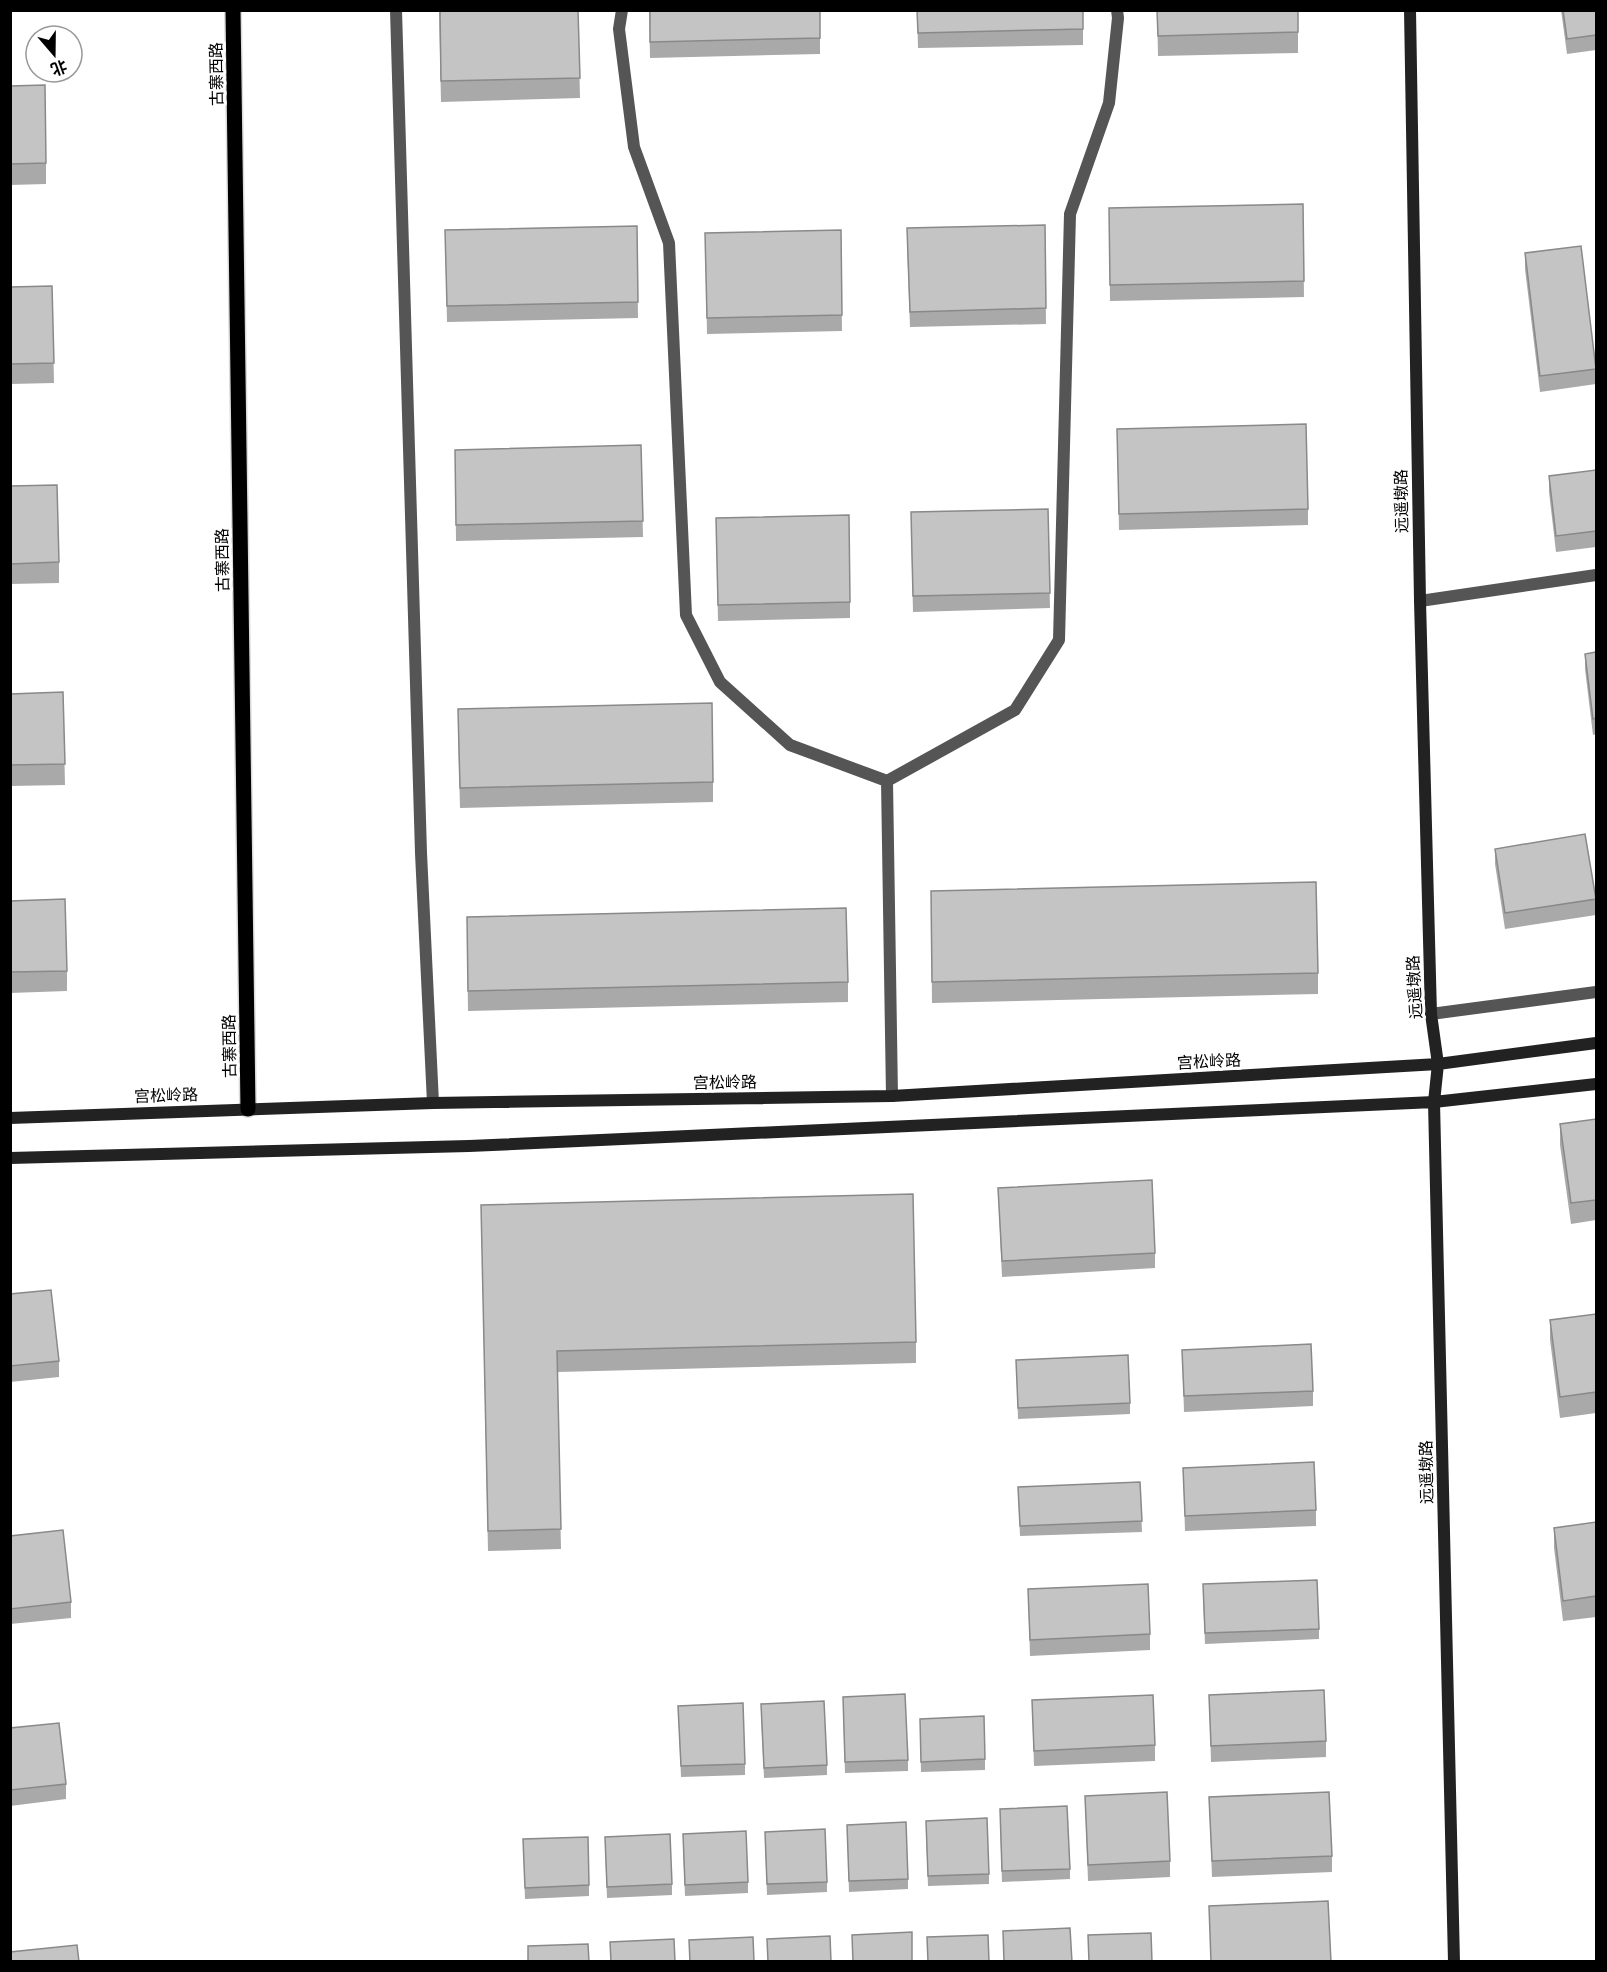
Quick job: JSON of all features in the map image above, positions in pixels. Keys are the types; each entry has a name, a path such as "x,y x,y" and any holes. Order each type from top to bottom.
{"main road":[{"name":"古寨西路","path":"233,10 248,1109"},
{"name":"远遥墩路","path":"1410,10 1420,601 1431,1014 1438,1064 1434,1102 1454,1962"},
{"name":"宫松岭路","path":"10,1118 433,1102 892,1096 1438,1064 1596,1043"},
{"path":"10,1158 469,1146 1434,1102 1596,1084"}],"street":[{"path":"396,10 420,841 433,1102"},
{"path":"622,10 619,29 634,147 669,243 686,615 720,682 790,745 887,781 1015,710 1059,640 1070,214 1109,103 1117,10"},
{"path":"1420,601 1596,575"},
{"path":"887,781 892,1096"},
{"path":"1431,1014 1596,992"}],"building":[{"path":"440,10 578,10 580,78 441,81"},
{"path":"650,10 820,10 820,38 650,42"},
{"path":"917,10 1083,10 1083,29 918,33"},
{"path":"1157,10 1298,10 1298,32 1158,36"},
{"path":"1563,10 1596,10 1596,35 1567,39"},
{"path":"45,85 46,163 10,164 10,86"},
{"path":"1303,204 1304,281 1110,285 1109,208"},
{"path":"1045,225 1046,308 910,312 907,228"},
{"path":"637,226 638,302 447,306 445,230"},
{"path":"841,230 842,315 707,318 705,233"},
{"path":"1581,246 1596,369 1540,376 1525,253"},
{"path":"52,286 54,363 10,364 10,287"},
{"path":"1306,424 1308,509 1119,514 1117,429"},
{"path":"641,445 643,521 456,525 455,450"},
{"path":"1596,470 1596,531 1556,536 1549,476"},
{"path":"57,485 59,562 10,564 10,486"},
{"path":"1048,509 1050,593 913,596 911,512"},
{"path":"849,515 850,602 718,605 716,518"},
{"path":"1596,652 1596,718 1593,719 1585,654"},
{"path":"63,692 65,764 10,765 10,694"},
{"path":"712,703 713,782 460,788 458,709"},
{"path":"1585,834 1596,899 1505,913 1495,849"},
{"path":"1316,882 1318,973 932,982 931,891"},
{"path":"65,899 67,971 10,972 10,901"},
{"path":"846,908 848,982 468,991 467,917"},
{"path":"1596,1119 1596,1200 1571,1203 1560,1124"},
{"path":"1152,1180 1155,1253 1002,1261 998,1188"},
{"path":"913,1194 916,1342 557,1351 561,1529 488,1531 481,1205"},
{"path":"51,1290 59,1361 10,1366 10,1294"},
{"path":"1596,1314 1596,1392 1560,1397 1550,1320"},
{"path":"1311,1344 1313,1391 1184,1396 1182,1350"},
{"path":"1128,1355 1130,1403 1018,1408 1016,1360"},
{"path":"1314,1462 1316,1510 1185,1516 1183,1468"},
{"path":"1140,1482 1142,1521 1020,1526 1018,1487"},
{"path":"1596,1522 1596,1596 1563,1601 1554,1528"},
{"path":"63,1530 71,1602 10,1609 10,1536"},
{"path":"1317,1580 1319,1629 1205,1633 1203,1584"},
{"path":"1148,1584 1150,1634 1030,1640 1028,1589"},
{"path":"1324,1690 1326,1741 1211,1746 1209,1695"},
{"path":"905,1694 908,1760 845,1762 843,1697"},
{"path":"1153,1695 1155,1745 1034,1751 1032,1700"},
{"path":"824,1701 827,1765 764,1768 761,1704"},
{"path":"743,1703 745,1764 681,1766 678,1706"},
{"path":"984,1716 985,1759 921,1762 920,1719"},
{"path":"59,1723 66,1784 10,1790 10,1728"},
{"path":"1167,1792 1170,1861 1088,1865 1085,1796"},
{"path":"1329,1792 1332,1856 1212,1861 1209,1797"},
{"path":"1067,1806 1070,1869 1002,1871 1000,1809"},
{"path":"987,1818 989,1874 928,1876 926,1821"},
{"path":"906,1822 908,1879 849,1881 847,1825"},
{"path":"825,1829 827,1882 767,1884 765,1832"},
{"path":"746,1831 748,1882 685,1885 683,1834"},
{"path":"670,1834 672,1884 607,1887 605,1837"},
{"path":"588,1837 589,1885 525,1888 523,1839"},
{"path":"1328,1901 1331,1962 1211,1962 1209,1906"},
{"path":"1070,1928 1072,1962 1004,1962 1003,1931"},
{"path":"912,1932 912,1962 853,1962 852,1935"},
{"path":"1151,1933 1152,1962 1089,1962 1088,1935"},
{"path":"988,1935 989,1962 928,1962 927,1937"},
{"path":"830,1936 831,1962 768,1962 767,1939"},
{"path":"753,1937 754,1962 690,1962 689,1940"},
{"path":"674,1939 675,1962 611,1962 610,1942"},
{"path":"588,1944 589,1962 528,1962 528,1946"},
{"path":"77,1945 79,1962 10,1962 10,1952"}]}
